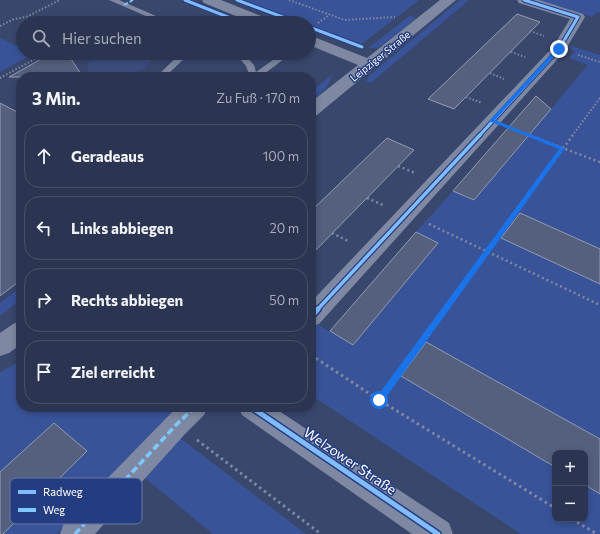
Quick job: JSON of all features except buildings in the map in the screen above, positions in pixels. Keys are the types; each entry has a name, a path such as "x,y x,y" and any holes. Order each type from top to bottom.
{"street":[{"path":"208,0 248,16"},
{"name":"Leipziger Straße","path":"316,107 449,0"},
{"path":"316,312 559,49 578,17 524,0"},
{"path":"316,43 369,64"},
{"path":"0,346 16,335"},
{"name":"Welzower Straße","path":"257,412 438,534"},
{"path":"128,478 186,416"},
{"path":"75,534 84,524"}],"lane":[{"path":"113,0 151,16"},
{"path":"165,72 178,60"},
{"path":"246,60 250,64 252,72"},
{"path":"261,72 278,60"}],"path":[{"path":"28,16 60,0"},
{"path":"289,0 345,20 396,17"},
{"path":"317,23 329,15"},
{"path":"0,26 16,19"},
{"path":"0,78 33,60"},
{"path":"379,400 600,98"},
{"path":"492,121 600,162"},
{"path":"406,214 600,305"},
{"path":"332,233 349,242"},
{"path":"316,358 379,400 552,506"},
{"path":"186,416 321,534"},
{"path":"577,522 597,534"}],"shaded area":[{"path":"243,0 419,0 362,44 316,28 316,16 285,16"},
{"path":"460,0 469,0 371,83 366,81 370,75"},
{"path":"537,0 600,0 600,13 597,12 592,17"},
{"path":"411,15 416,19 383,45 377,48 368,48"},
{"path":"0,38 16,46 16,60 22,60 0,72"},
{"path":"568,45 600,55 600,534 521,534 316,398 316,325 317,324 353,345 438,243 416,232 453,191 474,200 588,65 569,58 575,52"},
{"path":"92,60 152,60 138,72 90,72 88,70 88,63"},
{"path":"333,74 326,88 316,97 316,87"},
{"path":"16,291 16,303 0,316 0,303"},
{"path":"16,364 16,412 172,412 160,427 111,478 10,478 10,524 67,524 57,534 0,534 0,372"},
{"path":"176,435 306,534 213,534 140,474"}],"marked path":[{"path":"124,5 133,0"},
{"path":"127,478 190,412"},
{"path":"75,534 84,524"}],"cycle path":[{"path":"185,0 225,16"},
{"path":"237,0 280,16"},
{"path":"316,312 559,49 578,17 524,0"},
{"path":"316,30 362,47"},
{"path":"258,412 438,534"}],"route":[{"path":"379,400 562,148 492,121 559,49"}]}
